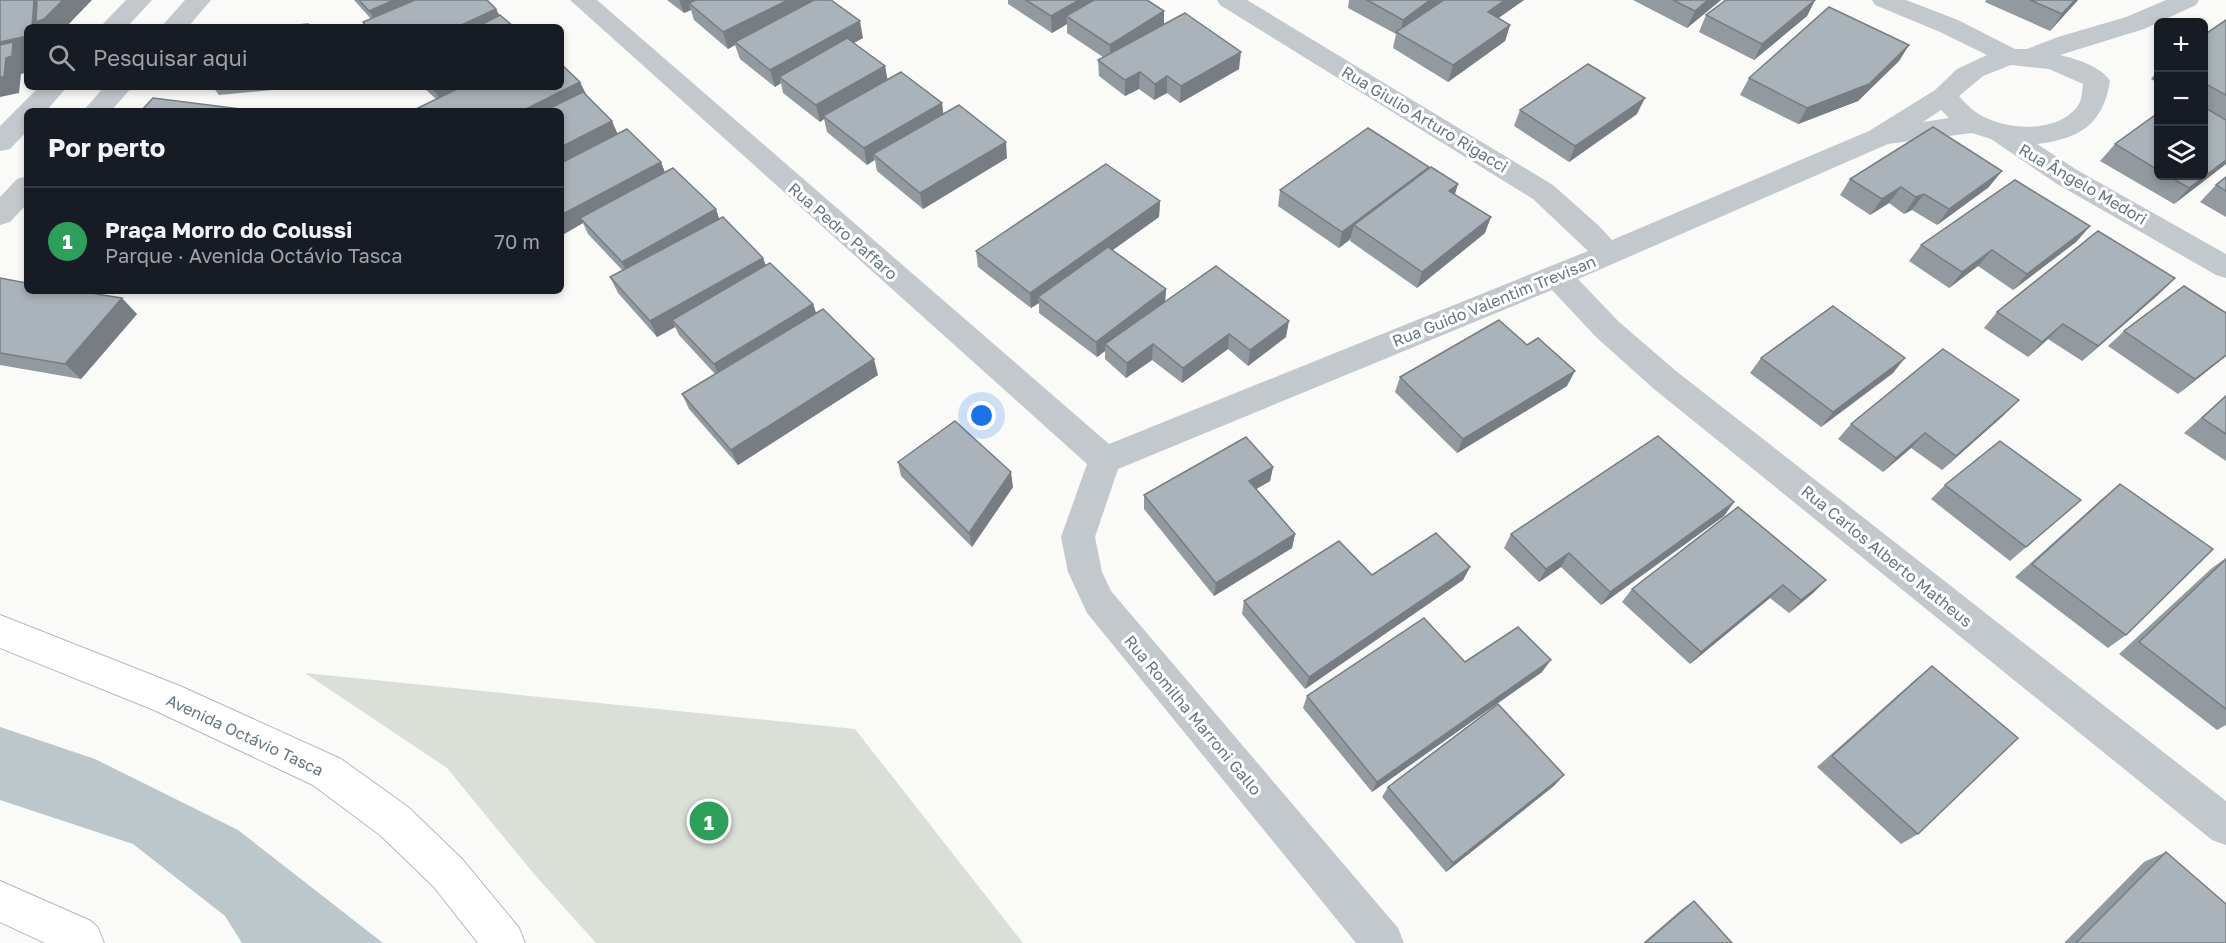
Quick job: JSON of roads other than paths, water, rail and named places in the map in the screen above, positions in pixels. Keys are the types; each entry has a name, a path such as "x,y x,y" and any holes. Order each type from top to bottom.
{"street":[{"path":"116,24 140,0"},
{"path":"177,24 199,0"},
{"name":"Rua Pedro Paffaro","path":"582,0 1105,460"},
{"name":"Rua Giulio Arturo Rigacci","path":"1229,0 1543,192 1588,232 1607,254"},
{"path":"1884,0 2021,57 2054,60 2077,69 2097,81"},
{"path":"1884,0 1930,29 1969,72 1991,62 2021,57 2135,23 2187,0"},
{"path":"1944,96 1974,124 2001,134 2029,135 2063,129 2085,115 2093,103 2098,57 2108,44 2135,23"},
{"name":"Rua Guido Valentim Trevisan","path":"1105,460 1557,276 1879,137 1944,96 1969,72"},
{"path":"34,108 51,90"},
{"path":"99,108 115,90"},
{"path":"0,142 24,118"},
{"name":"Rua Guido Valentim Trevisan","path":"1879,137 1974,124"},
{"name":"Rua Ângelo Medori","path":"2063,129 2083,169 2167,232"},
{"name":"Rua Ângelo Medori","path":"2001,134 2067,177 2226,267"},
{"path":"0,215 24,189"},
{"name":"Rua Carlos Alberto Matheus","path":"1557,276 1606,329 1665,380 2226,826"},
{"name":"Rua Romilha Marroni Gallo","path":"1105,460 1078,537 1085,572 1099,602 1383,943"},
{"name":"Avenida Octávio Tasca","path":"0,631 167,698 327,772 394,820 448,873 504,943"},
{"path":"0,901 76,936 83,943"}],"place":[{"name":"Praça Morro do Colussi","path":"709,821"}]}
